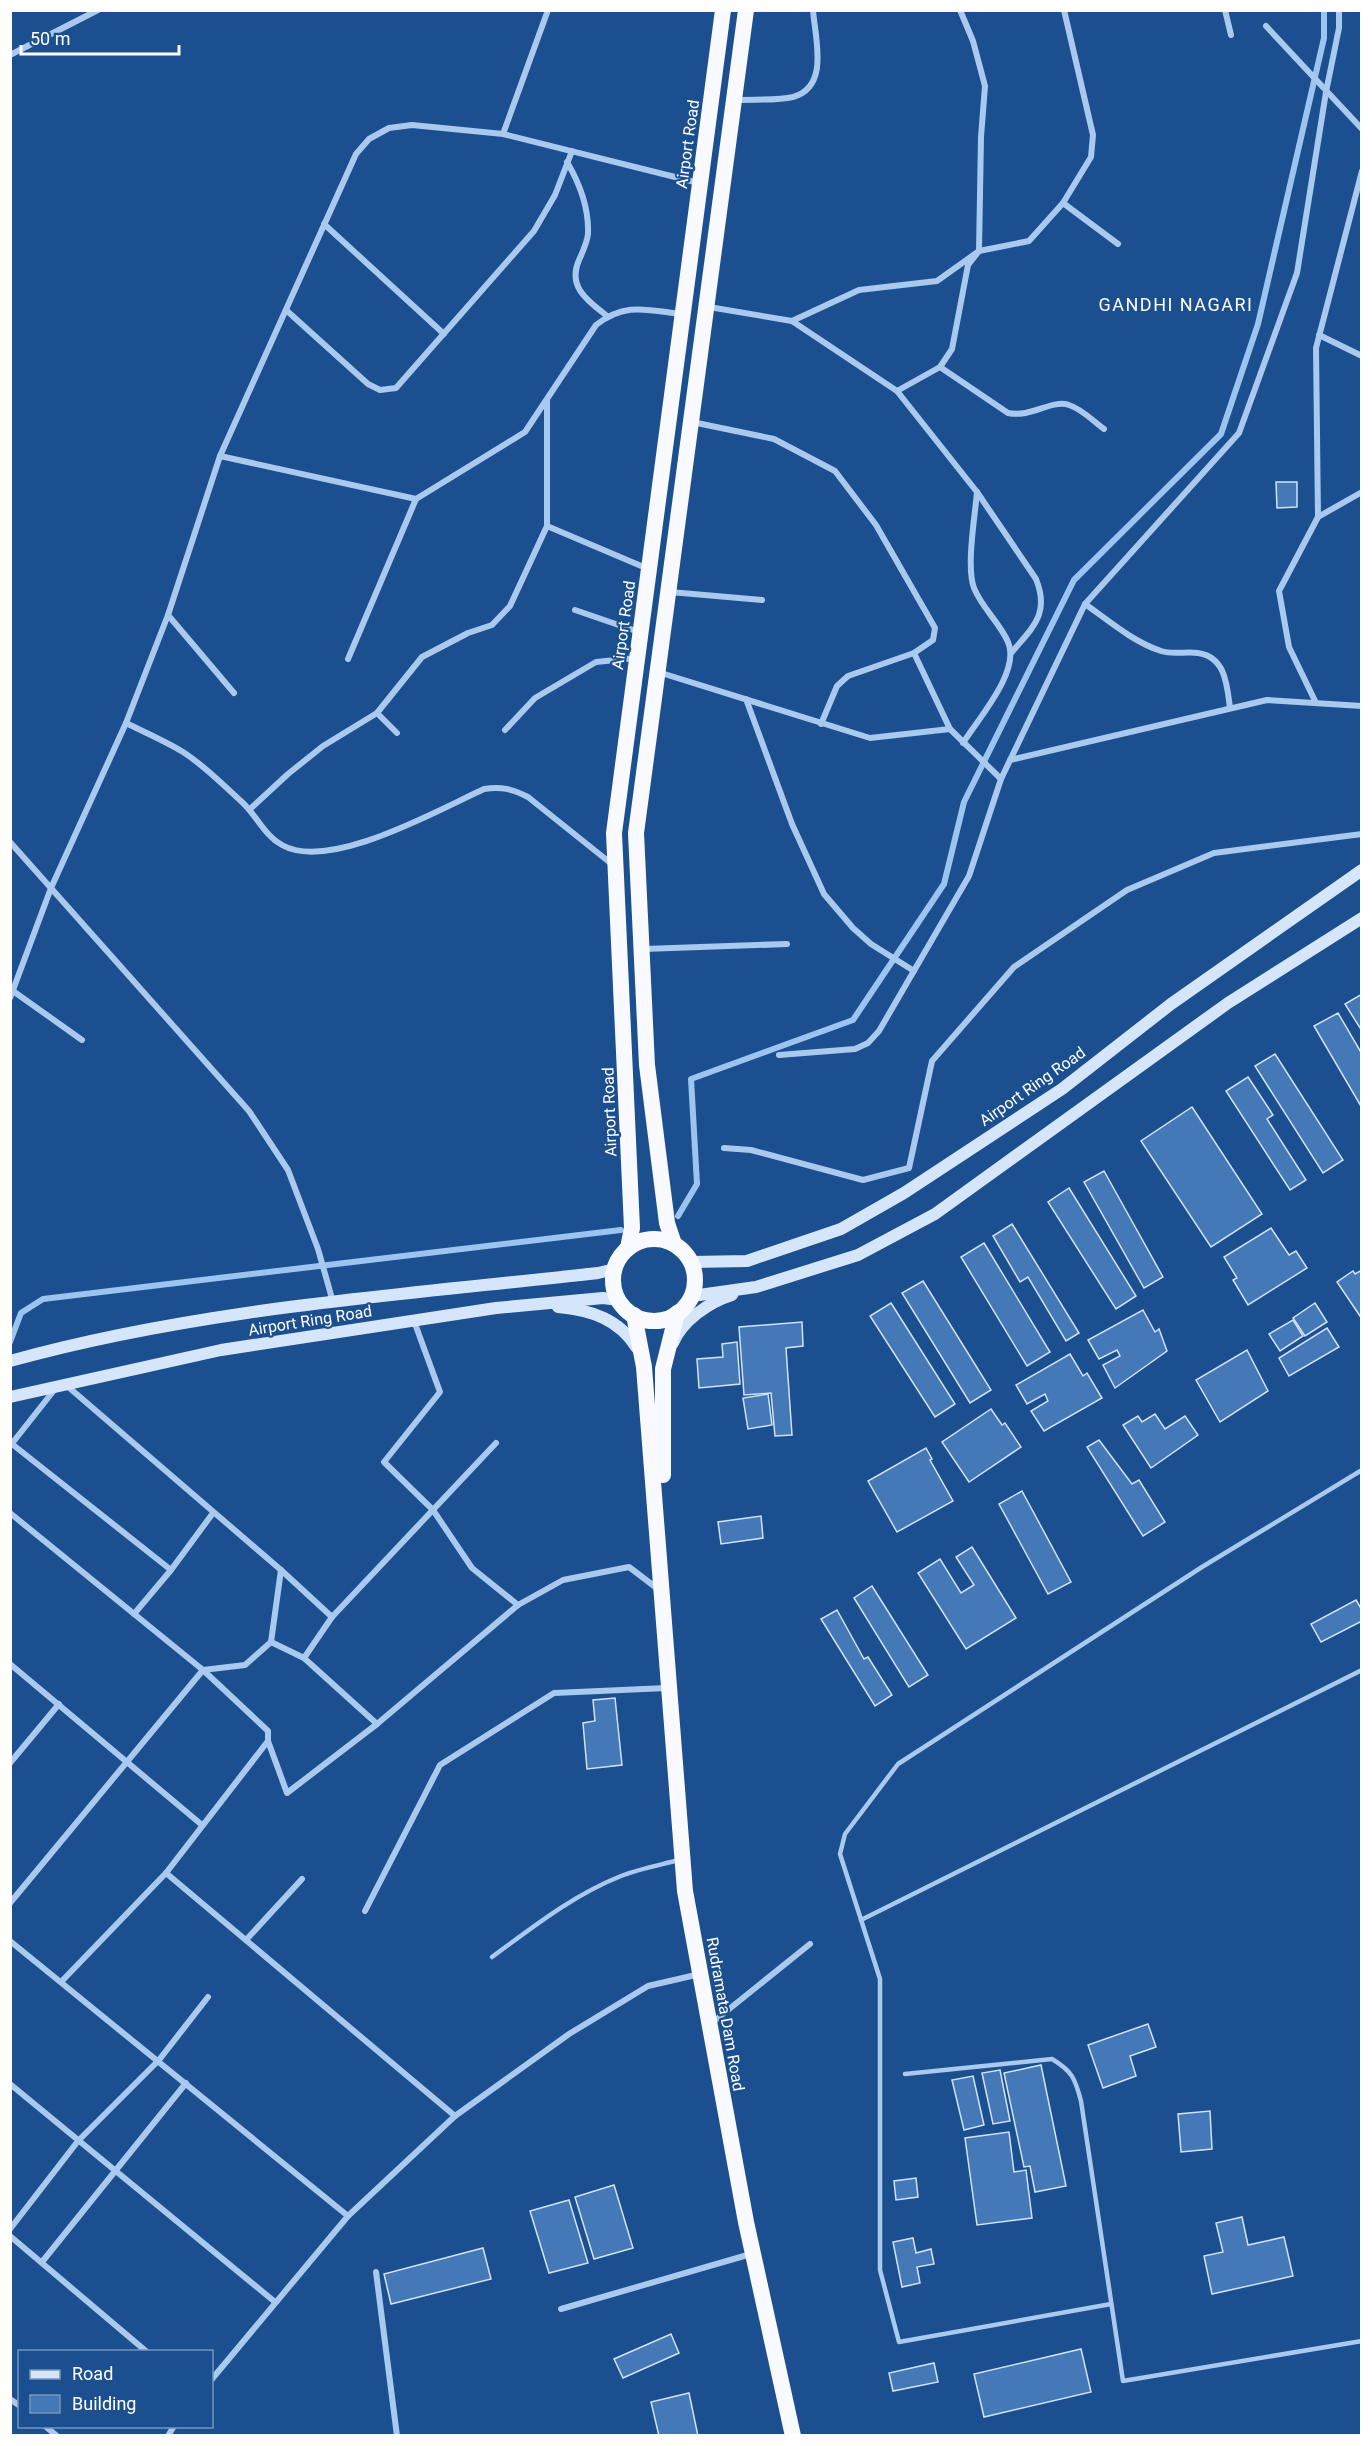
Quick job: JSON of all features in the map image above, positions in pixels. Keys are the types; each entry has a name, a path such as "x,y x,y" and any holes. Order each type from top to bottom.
{"highway":[{"name":"Airport Road","path":"628,1248 632,1228 614,833 723,10"},
{"path":"674,1244 667,1223 647,1065 636,833 746,10"},
{"path":"663,1593 663,1370 677,1313 692,1296 695,1284 691,1262 674,1244 663,1239 650,1239 628,1248 615,1269 614,1290 619,1300 634,1315 656,1320 677,1313"},
{"path":"634,1315 641,1354 663,1593"},
{"name":"Rudramata Dam Road","path":"663,1593 685,1891 753,2254 793,2436"}],"main road":[{"name":"Airport Ring Road","path":"691,1262 747,1261 841,1229 904,1193 1062,1089 1171,1004 1362,870"},
{"path":"663,1370 676,1336 698,1312 725,1297 858,1255 935,1214 1228,1003 1362,918"},
{"name":"Airport Ring Road","path":"16,1360 77,1343 247,1314 598,1273 615,1269"},
{"path":"692,1296 756,1287"},
{"name":"Airport Ring Road","path":"10,1397 221,1350 534,1304 603,1298 619,1300"},
{"path":"534,1304 568,1308 608,1318 629,1335 641,1354"}],"street":[{"path":"10,55 98,10"},
{"path":"503,134 548,10"},
{"path":"733,100 792,97 810,87 816,79 817,67 813,10"},
{"path":"897,391 940,367 952,349 968,265 979,251 981,137 985,86 974,41 960,10"},
{"path":"792,321 860,290 937,281 979,251 1029,241 1063,202 1091,157 1093,135 1064,10"},
{"path":"1225,10 1231,35"},
{"path":"779,1055 855,1049 868,1043 879,1031 969,876 1001,779 1084,604 1239,433 1297,273 1326,92 1339,28 1339,10"},
{"path":"1266,26 1309,75 1362,129"},
{"path":"82,1040 12,994 51,888 126,723 168,615 220,456 356,154 369,139 389,128 412,124 503,134 699,183"},
{"path":"285,310 368,384 380,390 396,388 534,231 555,195 572,151"},
{"path":"567,162 578,181 586,206 588,234 574,277 585,299 607,316"},
{"path":"1316,703 1289,647 1279,591 1318,517 1316,348 1362,171"},
{"path":"1063,202 1118,244"},
{"path":"324,224 444,334"},
{"path":"705,306 792,321 897,391 977,492 1036,579 1042,595 1042,609 1038,621 1012,652 1008,674 963,743"},
{"path":"348,658 416,499 525,432 596,325 607,316 630,309 682,314"},
{"path":"1319,335 1362,356"},
{"path":"940,367 1008,413 1029,414 1063,403 1079,410 1104,429"},
{"path":"250,809 323,746 377,713 422,657 468,633 492,625 510,606 547,526 547,401"},
{"path":"690,422 774,439 836,471 876,525 935,628 933,640 914,653 848,676 837,686 821,724"},
{"path":"220,456 416,499"},
{"path":"977,492 970,574 974,588 1008,641 1012,652"},
{"path":"1318,517 1362,492"},
{"path":"547,526 649,569"},
{"path":"668,592 762,600"},
{"path":"1084,604 1140,641 1162,651 1198,653 1210,657 1221,667 1226,677 1230,708"},
{"path":"575,610 640,632"},
{"path":"168,615 234,693"},
{"path":"914,653 950,729 1001,779"},
{"path":"505,730 535,698 596,662 637,658"},
{"path":"657,672 870,738 950,729"},
{"path":"746,699 792,824 824,894 853,928 886,954 914,971"},
{"path":"1010,759 1267,700 1362,706"},
{"path":"377,713 397,733"},
{"path":"126,723 182,751 206,769 250,809 263,830 283,846 308,853 337,849 384,835 484,789 497,787 512,789 548,813 616,867"},
{"path":"724,1148 751,1150 863,1180 909,1168 932,1061 1014,967 1127,890 1214,854 1362,834"},
{"path":"10,842 249,1111 288,1170 318,1249 334,1303"},
{"path":"642,949 787,944"},
{"path":"414,1320 440,1392 384,1462 433,1510 472,1568 518,1605"},
{"path":"171,1570 11,1445 61,1385 281,1570 332,1617"},
{"path":"304,1658 332,1617 496,1443"},
{"path":"10,1513 203,1670 268,1731 268,1741 287,1792 377,1724 518,1605 563,1580 628,1567 663,1593"},
{"path":"134,1614 171,1570 213,1513"},
{"path":"10,1902 203,1670 245,1665 271,1642 281,1570"},
{"path":"271,1642 304,1658 377,1724"},
{"path":"10,1664 202,1825"},
{"path":"366,1911 440,1765 554,1693 670,1688"},
{"path":"10,1763 60,1704"},
{"path":"61,1982 166,1873 268,1741"},
{"path":"166,1873 455,2116"},
{"path":"246,1940 302,1879"},
{"path":"10,1941 348,2216"},
{"path":"710,2024 810,1944"},
{"path":"213,2378 348,2216 455,2116 569,2034 648,1986 700,1973"},
{"path":"10,2229 78,2141 159,2060 208,1997"},
{"path":"42,2262 186,2083"},
{"path":"10,2084 275,2302"},
{"path":"10,2236 145,2350"},
{"path":"561,2308 753,2254"},
{"path":"376,2272 397,2436"}],"lane":[{"path":"1111,2304 898,2342 880,2270 880,1979 840,1854 845,1834 898,1764 1202,1567 1362,1470"},
{"path":"861,1920 1362,1670"},
{"path":"492,1958 550,1914 584,1894 622,1876 683,1859"},
{"path":"905,2074 1052,2059 1069,2069 1077,2084 1081,2101 1123,2381 1362,2341"}],"building":[{"path":"1276,482 1297,482 1297,507 1277,508"},
{"path":"1362,994 1362,1031 1345,1004"},
{"path":"1338,1013 1362,1054 1362,1108 1314,1026"},
{"path":"1275,1054 1343,1160 1323,1173 1255,1066"},
{"path":"1248,1077 1273,1115 1267,1119 1306,1180 1290,1190 1226,1091"},
{"path":"1192,1107 1262,1214 1211,1247 1141,1141"},
{"path":"1104,1171 1163,1277 1144,1288 1084,1182"},
{"path":"1069,1188 1136,1296 1116,1309 1048,1202"},
{"path":"1012,1224 1079,1333 1066,1341 1028,1277 1020,1282 993,1236"},
{"path":"1271,1228 1289,1255 1296,1251 1307,1268 1248,1305 1233,1280 1237,1278 1224,1257"},
{"path":"984,1243 1050,1352 1027,1366 961,1257"},
{"path":"1362,1270 1362,1319 1337,1282 1353,1271 1355,1274"},
{"path":"923,1281 991,1390 970,1403 902,1293"},
{"path":"891,1303 955,1404 935,1417 870,1316"},
{"path":"1315,1303 1327,1322 1305,1336 1293,1318"},
{"path":"1143,1310 1155,1332 1159,1329 1167,1351 1115,1388 1103,1365 1120,1356 1117,1350 1099,1359 1088,1340"},
{"path":"1293,1320 1303,1336 1280,1351 1269,1334"},
{"path":"802,1322 803,1346 786,1348 792,1435 775,1436 771,1393 744,1395 739,1327"},
{"path":"1327,1328 1339,1347 1289,1376 1279,1358"},
{"path":"737,1342 740,1384 699,1388 697,1359 723,1357 722,1344"},
{"path":"1247,1350 1268,1391 1220,1422 1196,1380"},
{"path":"1070,1354 1083,1376 1087,1373 1102,1398 1044,1431 1031,1411 1048,1401 1045,1394 1027,1404 1016,1385"},
{"path":"768,1394 772,1425 748,1429 743,1398"},
{"path":"991,1409 1002,1425 1005,1423 1021,1447 969,1482 942,1442"},
{"path":"1155,1414 1165,1429 1185,1416 1198,1435 1151,1468 1123,1425 1138,1416 1142,1422"},
{"path":"1099,1440 1132,1484 1139,1480 1165,1522 1143,1536 1087,1447"},
{"path":"926,1448 932,1459 930,1460 953,1501 897,1532 868,1481"},
{"path":"1022,1491 1071,1582 1048,1594 999,1504"},
{"path":"761,1516 763,1538 721,1544 718,1522"},
{"path":"972,1547 1016,1618 966,1649 918,1573 940,1559 961,1593 974,1585 956,1557"},
{"path":"872,1586 928,1675 909,1687 854,1598"},
{"path":"1356,1600 1362,1610 1362,1621 1321,1642 1311,1624"},
{"path":"837,1610 864,1659 868,1657 892,1695 875,1706 821,1619"},
{"path":"615,1698 622,1765 587,1769 583,1723 595,1721 593,1700"},
{"path":"1148,2024 1156,2047 1130,2056 1136,2076 1103,2088 1088,2045"},
{"path":"1041,2065 1066,2186 1035,2192 1030,2166 1024,2167 1004,2073"},
{"path":"1000,2070 1010,2121 993,2124 982,2073"},
{"path":"973,2076 984,2125 964,2130 952,2080"},
{"path":"1210,2111 1212,2149 1181,2152 1178,2114"},
{"path":"1009,2132 1014,2172 1026,2170 1032,2218 977,2225 965,2138"},
{"path":"916,2178 918,2197 896,2200 894,2181"},
{"path":"614,2185 633,2248 594,2259 575,2197"},
{"path":"569,2200 588,2263 549,2273 530,2211"},
{"path":"1242,2217 1248,2245 1284,2237 1293,2276 1212,2294 1204,2256 1223,2252 1216,2223"},
{"path":"913,2238 916,2253 931,2249 934,2264 917,2267 920,2283 902,2287 893,2242"},
{"path":"483,2248 491,2279 391,2304 384,2274"},
{"path":"671,2334 679,2353 623,2378 614,2359"},
{"path":"1081,2349 1091,2392 984,2417 974,2374"},
{"path":"934,2363 938,2382 893,2391 889,2373"},
{"path":"689,2393 698,2436 659,2436 651,2402"}],"waterway":[{"path":"678,1216 697,1184 691,1079 853,1020 944,884 964,802 1074,580 1221,434 1258,324 1324,38 1324,10"},
{"path":"10,1342 21,1313 43,1299 621,1230"}],"district":[{"name":"GANDHI NAGARI","path":"1176,305"}]}
